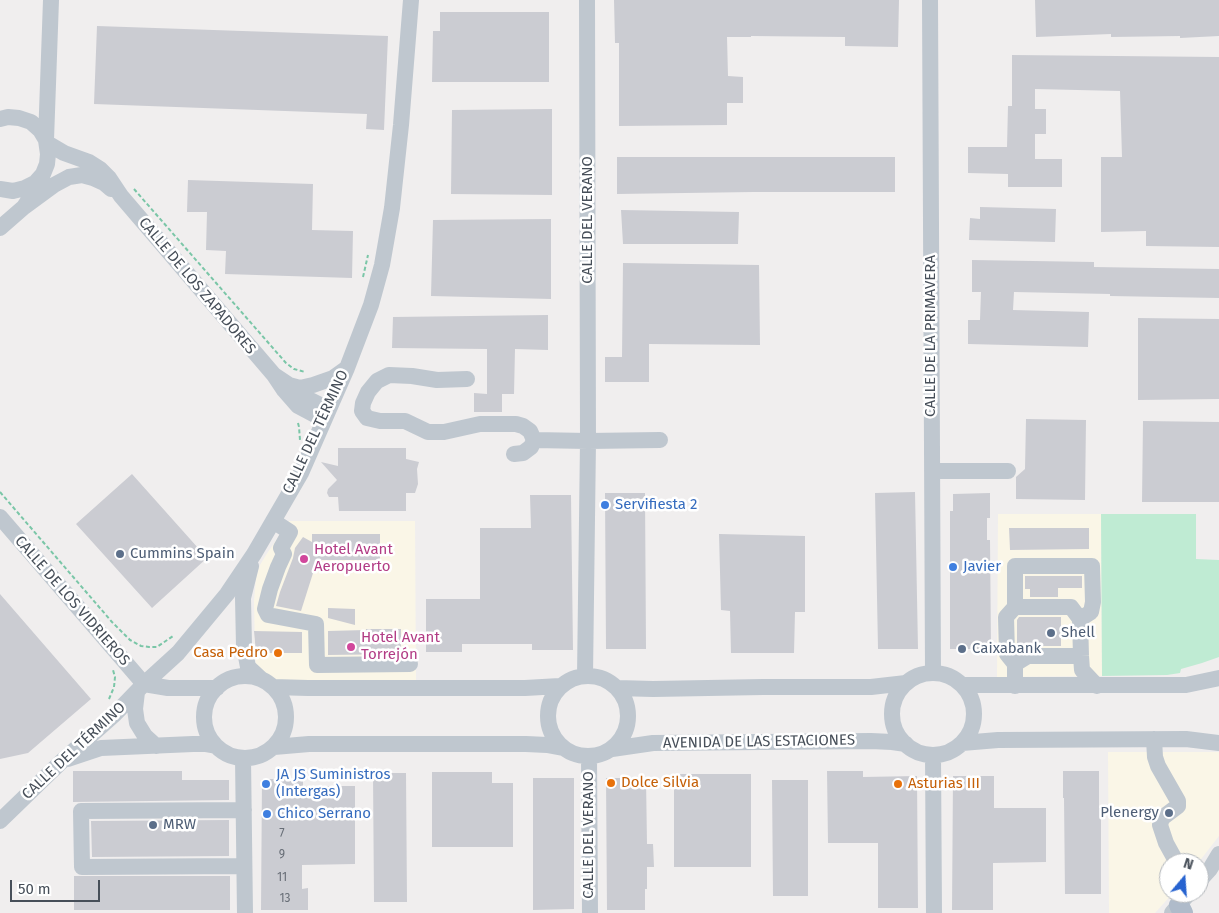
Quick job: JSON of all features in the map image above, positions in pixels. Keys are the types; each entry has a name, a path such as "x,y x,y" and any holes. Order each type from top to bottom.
{"street":[{"path":"0,228 24,207 34,192 47,164 46,142 51,0"},
{"name":"CALLE DEL TÉRMINO","path":"0,821 61,762 115,714 178,652 227,594 254,554 301,473 306,445 326,414 347,368 370,305 382,265 392,208 411,0"},
{"name":"CALLE DEL VERANO","path":"585,676 588,441 587,0"},
{"name":"CALLE DE LA PRIMAVERA","path":"930,0 933,673"},
{"path":"0,119 8,117 20,118 31,122 40,130 46,142"},
{"name":"CALLE DE LOS ZAPADORES","path":"46,142 64,153 89,162 100,169 124,193 274,375 297,412 306,421 306,445"},
{"path":"0,189 13,191 24,188 35,183 43,174"},
{"name":"CALLE DE LOS ZAPADORES","path":"24,207 54,185 69,177 82,175 93,178 124,193"},
{"path":"289,385 300,388 319,384 333,378 347,368"},
{"path":"467,379 437,380 390,374 377,381 368,392 362,403 362,411 367,418 380,421 405,421 428,432 444,432 480,424 516,424 530,431 534,440 531,447 523,453 514,454"},
{"name":"CALLE DE LOS ZAPADORES","path":"274,375 302,396 320,405 326,414 316,415 297,412"},
{"path":"534,440 660,440"},
{"path":"932,471 1008,471"},
{"name":"CALLE DE LOS VIDRIEROS","path":"0,517 140,688"},
{"path":"273,521 290,532 281,548 284,554 270,588 265,609 268,615 316,624 317,665 410,664"},
{"path":"61,762 101,748 205,744 216,746 228,754 243,758 258,757 274,747 283,735 287,717 284,703 267,683 248,667 244,646 243,598 254,554"},
{"path":"1015,686 1014,664 1007,654 1006,616 1015,607 1016,566 1092,566 1093,602 1091,612 1080,618"},
{"path":"1015,607 1071,607 1080,618 1082,670 1097,686"},
{"path":"1014,664 1028,656 1080,656"},
{"path":"617,688 871,687 906,682 919,675 933,673 951,677 963,685 971,698 974,712 970,731 962,742 947,752 933,755 918,752 906,744 895,729 892,715 897,694 906,682"},
{"path":"216,746 207,732 204,718 207,701 217,688 230,679 244,676 267,683 299,688 506,688 560,686"},
{"path":"274,747 309,744 526,744 563,748 576,755 589,757 603,754 612,749 622,739 628,726 627,705 617,688 606,680 585,676 572,679 560,686 550,700 547,714 548,725 552,735 563,748"},
{"path":"963,685 1186,685 1219,678"},
{"path":"156,746 145,736 136,722 136,709 140,688 217,688"},
{"path":"1154,739 1155,758 1158,766 1178,801 1178,806 1162,818 1160,825 1172,853"},
{"path":"962,742 998,740 1186,739 1219,743"},
{"name":"AVENIDA DE LAS ESTACIONES","path":"612,749 653,743 871,741 906,744"},
{"path":"933,755 934,913"},
{"name":"CALLE DEL VERANO","path":"589,757 590,913"},
{"path":"243,758 245,913"},
{"path":"244,810 81,811 82,867 244,866"},
{"path":"1209,869 1219,854"}],"path":[{"path":"124,193 135,189 286,363 294,368 310,372"},
{"path":"362,282 368,254"},
{"path":"297,412 299,427 306,445"},
{"path":"0,492 112,622 130,640 141,646 157,647 176,633"},
{"path":"104,704 110,698 114,687 115,677 112,667"}],"shaded area":[{"path":"998,514 1101,514 1102,676 997,677"},
{"path":"289,521 415,521 416,682 284,682 271,679 260,671 256,665 255,653 254,601 256,577 260,565"},
{"path":"1108,752 1219,752 1219,836 1206,853 1159,853 1159,903 1164,903 1155,913 1109,913"}],"green space":[{"path":"1101,514 1196,514 1196,559 1219,560 1219,657 1181,669 1180,673 1102,676"}],"building":[{"path":"614,0 899,0 898,47 845,46 845,37 727,37 728,76 743,77 743,103 727,103 727,125 619,126 619,43 615,43"},
{"path":"1035,0 1219,0 1219,36 1180,38 1180,36 1111,37 1111,34 1036,37"},
{"path":"440,12 549,12 549,82 432,82 433,31 440,31"},
{"path":"97,26 388,36 384,130 366,129 367,114 94,104"},
{"path":"1012,55 1219,57 1219,247 1146,246 1146,231 1101,232 1101,157 1122,157 1120,91 1035,89 1035,109 1046,109 1046,134 1035,134 1035,159 1062,159 1062,187 1008,187 1008,174 968,173 968,147 1007,147 1008,106 1012,106"},
{"path":"552,109 552,195 451,194 452,110"},
{"path":"617,157 895,157 895,192 617,194"},
{"path":"188,180 313,184 312,230 353,231 352,278 225,274 226,251 206,250 207,212 187,212"},
{"path":"980,207 1056,209 1055,242 969,240 970,218 980,219"},
{"path":"621,210 739,212 738,244 623,244"},
{"path":"551,219 551,299 431,296 433,220"},
{"path":"972,260 1094,262 1094,267 1219,269 1219,298 1014,292 1013,310 1089,312 1088,347 968,344 968,320 980,320 981,292 972,292"},
{"path":"623,263 759,265 760,345 649,344 649,382 605,382 605,357 622,357"},
{"path":"548,315 548,350 515,349 514,394 502,394 502,412 474,412 474,393 487,394 487,349 392,348 393,317"},
{"path":"1138,318 1219,319 1219,399 1138,400"},
{"path":"1026,419 1086,420 1085,500 1016,499 1016,477 1025,469"},
{"path":"1143,421 1219,422 1219,502 1142,502"},
{"path":"338,448 406,448 406,459 419,462 417,469 418,484 415,493 406,493 406,511 339,511 338,497 329,497 327,493 328,489 337,480 321,462 338,466"},
{"path":"132,474 207,558 152,608 76,524"},
{"path":"915,492 918,649 878,649 875,493"},
{"path":"605,493 645,493 646,649 606,649"},
{"path":"990,493 990,518 987,518 987,540 990,540 991,649 950,649 950,511 953,511 953,494"},
{"path":"530,495 571,495 573,650 532,650 532,644 462,644 462,652 426,652 426,599 480,599 480,528 531,528"},
{"path":"1009,528 1089,528 1089,549 1010,550"},
{"path":"312,534 380,534 380,560 322,560 317,571 314,570 301,611 276,606 295,548 303,537 312,542"},
{"path":"719,534 805,536 805,612 795,612 794,653 731,653 730,611 721,610"},
{"path":"1025,576 1082,576 1082,588 1058,588 1058,597 1030,597 1030,589 1025,589"},
{"path":"0,594 91,699 28,753 0,759"},
{"path":"328,608 355,609 355,625 328,618"},
{"path":"1019,617 1061,617 1061,646 1017,645 1017,620"},
{"path":"401,629 401,654 328,655 328,631"},
{"path":"254,631 302,632 302,653 256,653"},
{"path":"73,771 182,771 182,780 229,780 229,800 73,802"},
{"path":"827,771 863,771 863,777 917,776 918,908 878,908 878,843 828,843"},
{"path":"1063,771 1099,771 1101,894 1065,894"},
{"path":"432,772 492,772 492,783 513,783 513,847 432,847"},
{"path":"373,773 406,773 407,902 374,902"},
{"path":"674,774 751,774 751,867 674,867"},
{"path":"953,776 994,776 994,808 1046,808 1046,862 993,863 993,910 952,910"},
{"path":"533,778 574,778 574,909 533,910"},
{"path":"606,778 646,778 647,844 653,844 654,867 647,867 645,910 607,910"},
{"path":"262,779 303,779 303,786 355,786 355,864 302,865 302,889 308,888 308,910 261,910"},
{"path":"772,780 808,780 808,896 773,896"},
{"path":"229,820 229,856 92,857 91,821"},
{"path":"74,876 230,876 230,910 74,910"}],"place":[{"name":"Servifiesta 2","path":"605,505"},
{"name":"Cummins Spain","path":"120,554"},
{"name":"Hotel Avant Aeropuerto","path":"304,559"},
{"name":"Javier","path":"953,567"},
{"name":"Shell","path":"1051,633"},
{"name":"Hotel Avant Torrejón","path":"351,647"},
{"name":"Caixabank","path":"962,649"},
{"name":"Casa Pedro","path":"278,653"},
{"name":"Dolce Silvia","path":"611,783"},
{"name":"JA JS Suministros (Intergas)","path":"266,784"},
{"name":"Asturias III","path":"898,784"},
{"name":"Plenergy","path":"1169,813"},
{"name":"Chico Serrano","path":"267,814"},
{"name":"MRW","path":"153,825"}]}
